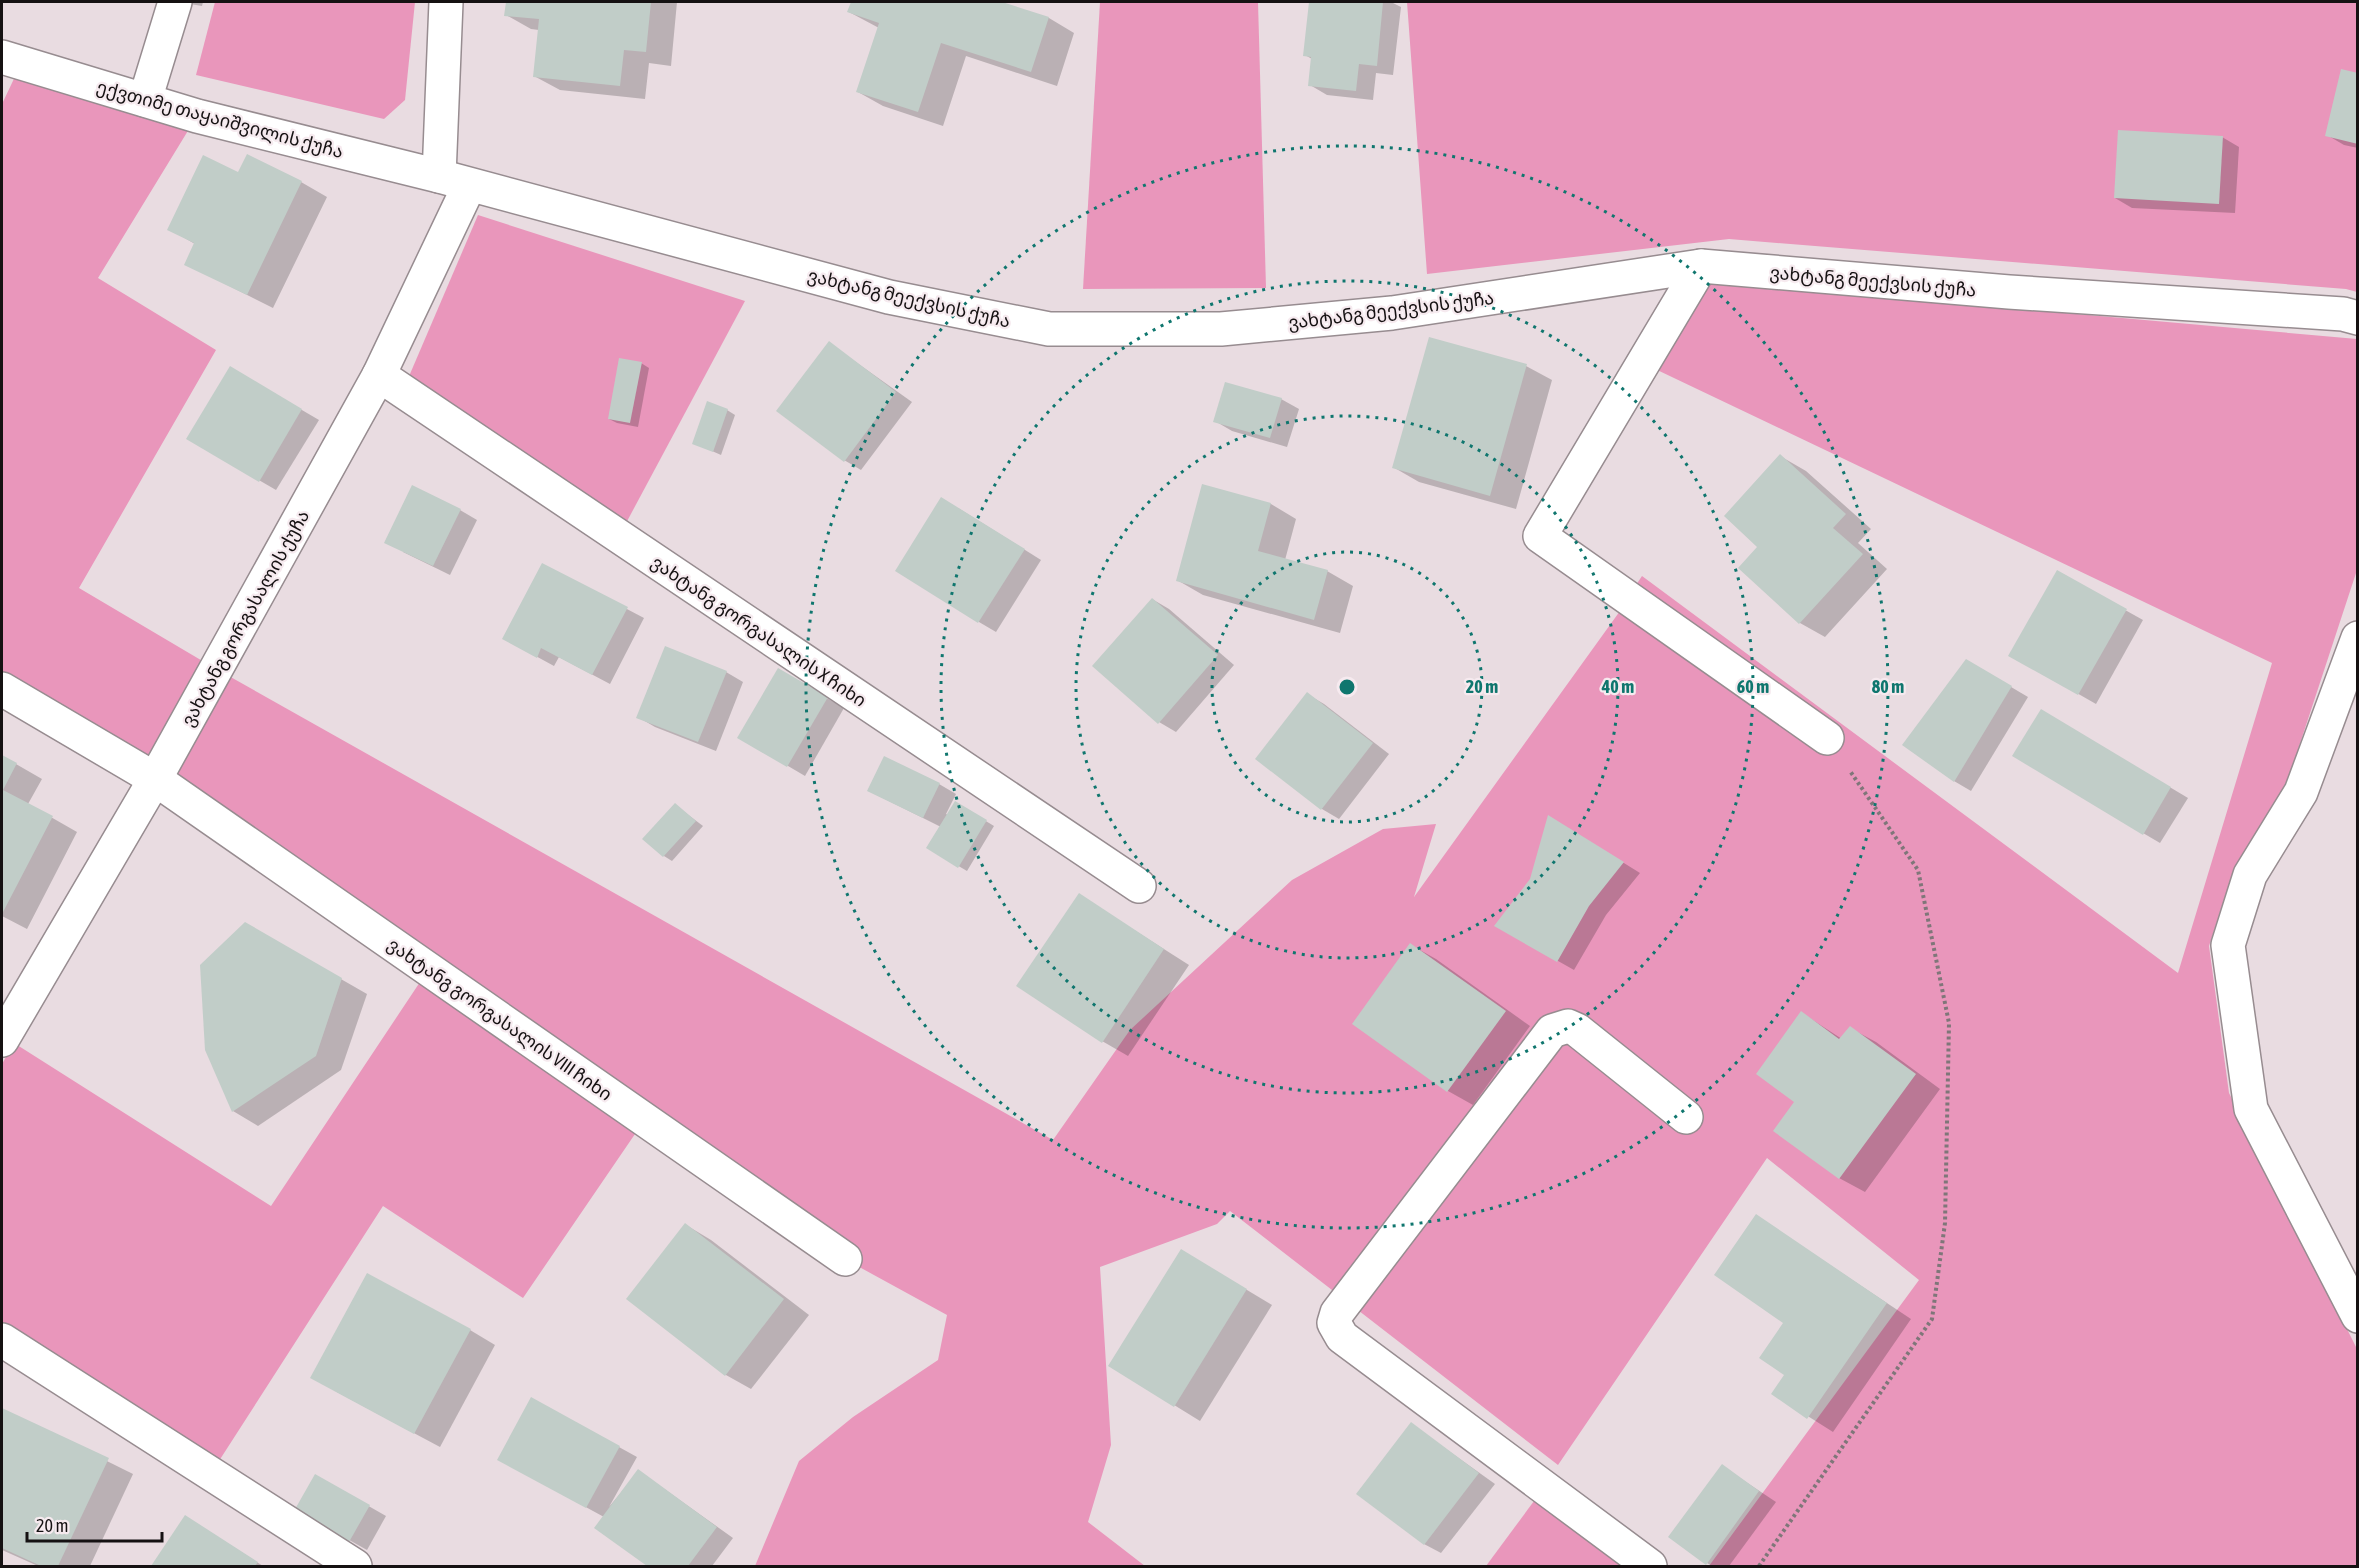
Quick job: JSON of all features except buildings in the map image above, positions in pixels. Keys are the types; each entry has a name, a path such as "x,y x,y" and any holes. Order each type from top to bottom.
{"street":[{"path":"146,100 175,2"},
{"name":"ვახტანგ გორგასალის ქუჩა","path":"2,1040 155,779 379,375 454,181 446,2"},
{"name":"ექვთიმე თაყაიშვილის ქუჩა","path":"2,57 209,119 454,181"},
{"name":"ვახტანგ მეექვსის ქუჩა","path":"454,181 889,297 1049,329 1221,329 1392,313 1701,266 2009,292 2343,314 2358,318"},
{"path":"1701,266 1540,536 1827,738"},
{"name":"ვახტანგ გორგასალის X ჩიხი","path":"379,375 1139,886"},
{"path":"2358,638 2301,792 2250,875 2228,945 2251,1109 2358,1316"},
{"name":"ვახტანგ გორგასალის VIII ჩიხი","path":"2,689 155,779 845,1258"},
{"path":"1650,1566 1342,1337 1334,1323 1344,1304 1552,1031 1568,1026 1577,1030 1686,1117"},
{"path":"2,1340 356,1566"}],"path":[{"path":"1759,1566 1932,1319 1945,1224 1949,1023 1918,870 1827,738"}],"shaded area":[{"path":"215,2 415,2 405,100 384,119 196,75"},
{"path":"1100,2 1258,2 1266,288 1083,289"},
{"path":"1407,2 2357,2 2357,292 2346,289 1729,239 1427,274"},
{"path":"21,64 197,116 98,278 216,350 79,588 216,669 155,779 2,689 2,104"},
{"path":"478,215 745,301 625,525 407,381"},
{"path":"1705,281 2357,339 2357,570 2288,780 2231,878 2209,946 2229,1093 2357,1349 2357,1566 1709,1566 1919,1280 1767,1158 1558,1465 1230,1211 1217,1224 1100,1267 1111,1445 1088,1522 1145,1566 755,1566 799,1461 853,1417 938,1360 947,1315 852,1263 171,772 227,675 1053,1140 1130,1030 1292,880 1383,829 1436,824 1414,897 1620,611 1823,755 1839,737 1632,591 1642,576 2178,973 2272,663 1653,368"},
{"path":"424,976 635,1134 523,1298 383,1206 217,1464 2,1325 2,1064 14,1043 271,1206"},
{"path":"1537,1497 1626,1566 1486,1566"}]}
